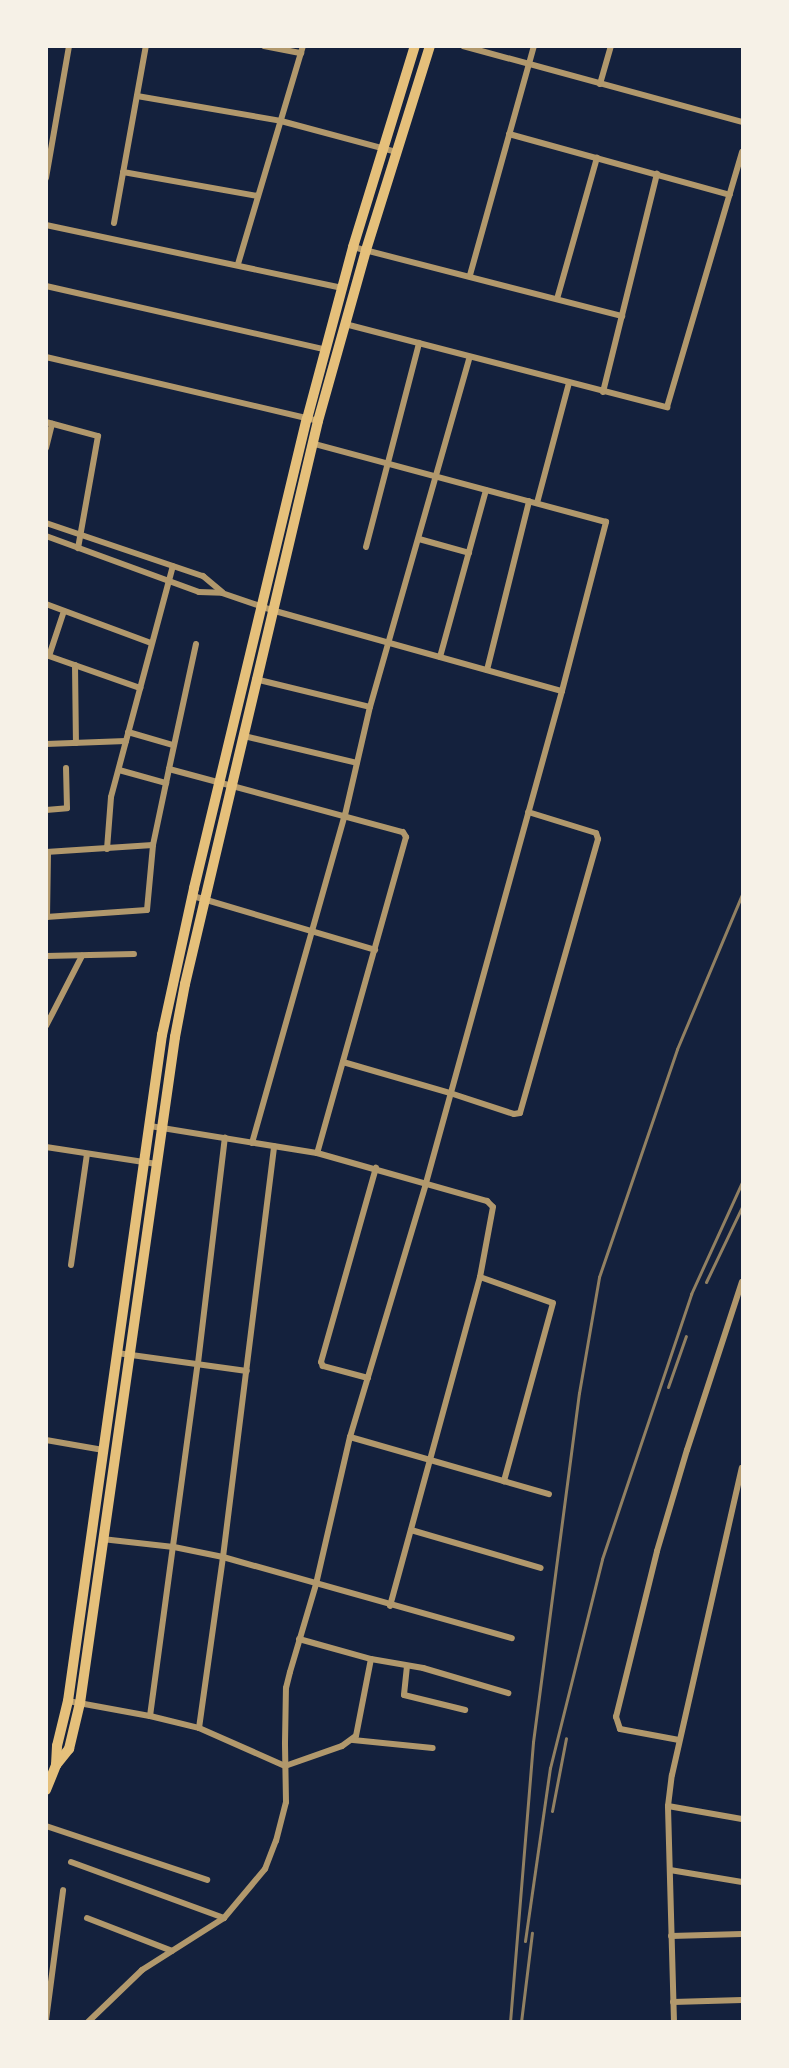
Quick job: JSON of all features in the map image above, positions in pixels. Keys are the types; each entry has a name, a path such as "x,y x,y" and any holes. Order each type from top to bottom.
{"main road":[{"path":"56,1765 57,1746 68,1701 96,1538 123,1354 144,1162 162,1035 193,896 225,786 252,678 275,611 333,321 353,246 415,46"},
{"path":"313,420 337,354 366,250 430,46"},
{"path":"46,1790 56,1765 69,1749 80,1703 103,1450 123,1354 157,1164 175,1037 225,786 244,736 263,607 308,442"}],"street":[{"path":"46,178 69,46"},
{"path":"114,223 146,46"},
{"path":"238,264 302,50 264,46"},
{"path":"463,46 742,122"},
{"path":"470,275 534,46"},
{"path":"600,84 611,46"},
{"path":"137,96 280,121 397,152"},
{"path":"509,134 730,195"},
{"path":"333,321 658,406 669,405 742,152"},
{"path":"557,298 597,158"},
{"path":"123,172 258,196"},
{"path":"603,392 657,174"},
{"path":"46,225 238,264 342,288"},
{"path":"353,246 622,316"},
{"path":"46,286 337,354"},
{"path":"366,547 419,343"},
{"path":"46,357 313,420"},
{"path":"252,1143 345,815 369,707 438,477 470,357"},
{"path":"537,503 569,383"},
{"path":"46,448 49,423 98,436 78,548"},
{"path":"88,2022 124,1985 224,1918 265,1869 276,1841 286,1803 286,1688 315,1584 350,1437 426,1183 562,691 606,522 308,442"},
{"path":"440,657 486,490"},
{"path":"487,670 529,501"},
{"path":"46,523 203,576 222,593"},
{"path":"46,536 199,592 222,593 275,611 562,691"},
{"path":"419,539 469,553"},
{"path":"107,849 109,809 173,566"},
{"path":"46,604 151,643"},
{"path":"64,611 48,656 140,688"},
{"path":"153,845 47,852 47,917 147,909 153,845 196,644"},
{"path":"75,665 76,742"},
{"path":"252,678 369,707"},
{"path":"128,732 173,745"},
{"path":"244,736 357,764"},
{"path":"46,744 126,741"},
{"path":"46,810 67,808 66,768"},
{"path":"169,769 225,786 345,815 403,832 406,837 317,1153"},
{"path":"119,770 166,783"},
{"path":"343,1062 450,1092 514,1114 520,1113 598,839 596,833 528,812"},
{"path":"193,896 375,950"},
{"path":"46,956 134,954"},
{"path":"46,1026 82,956"},
{"path":"150,1126 317,1153 488,1201 493,1208 480,1277 390,1606"},
{"path":"150,1716 198,1363 225,1138"},
{"path":"199,1728 247,1371 256,1270 274,1146"},
{"path":"46,1147 157,1164"},
{"path":"71,1265 87,1154"},
{"path":"368,1378 323,1366 321,1362 376,1168"},
{"path":"480,1277 553,1303 504,1481"},
{"path":"679,1740 620,1729 616,1722 617,1710 687,1450 742,1282"},
{"path":"123,1354 247,1371"},
{"path":"350,1437 549,1494"},
{"path":"46,1440 103,1450"},
{"path":"674,2022 668,1806 679,1740 742,1468"},
{"path":"411,1530 541,1568"},
{"path":"96,1538 174,1547 223,1557 390,1606 512,1638"},
{"path":"299,1639 508,1693"},
{"path":"353,1740 371,1659"},
{"path":"407,1666 404,1695 465,1710"},
{"path":"68,1701 150,1716 199,1728 285,1766 353,1740 433,1748"},
{"path":"668,1806 742,1819"},
{"path":"46,1826 207,1880"},
{"path":"71,1862 224,1918"},
{"path":"670,1870 742,1882"},
{"path":"46,2020 63,1890"},
{"path":"87,1918 172,1951"},
{"path":"671,1936 742,1934"},
{"path":"673,2001 742,2000"}],"railway":[{"path":"510,2022 533,1742 579,1393 599,1277 677,1049 742,894"},
{"path":"525,1941 550,1768 602,1559 691,1294 742,1182"},
{"path":"706,1282 742,1207"},
{"path":"668,1387 686,1336"},
{"path":"552,1811 566,1738"},
{"path":"521,2022 532,1933"}]}
